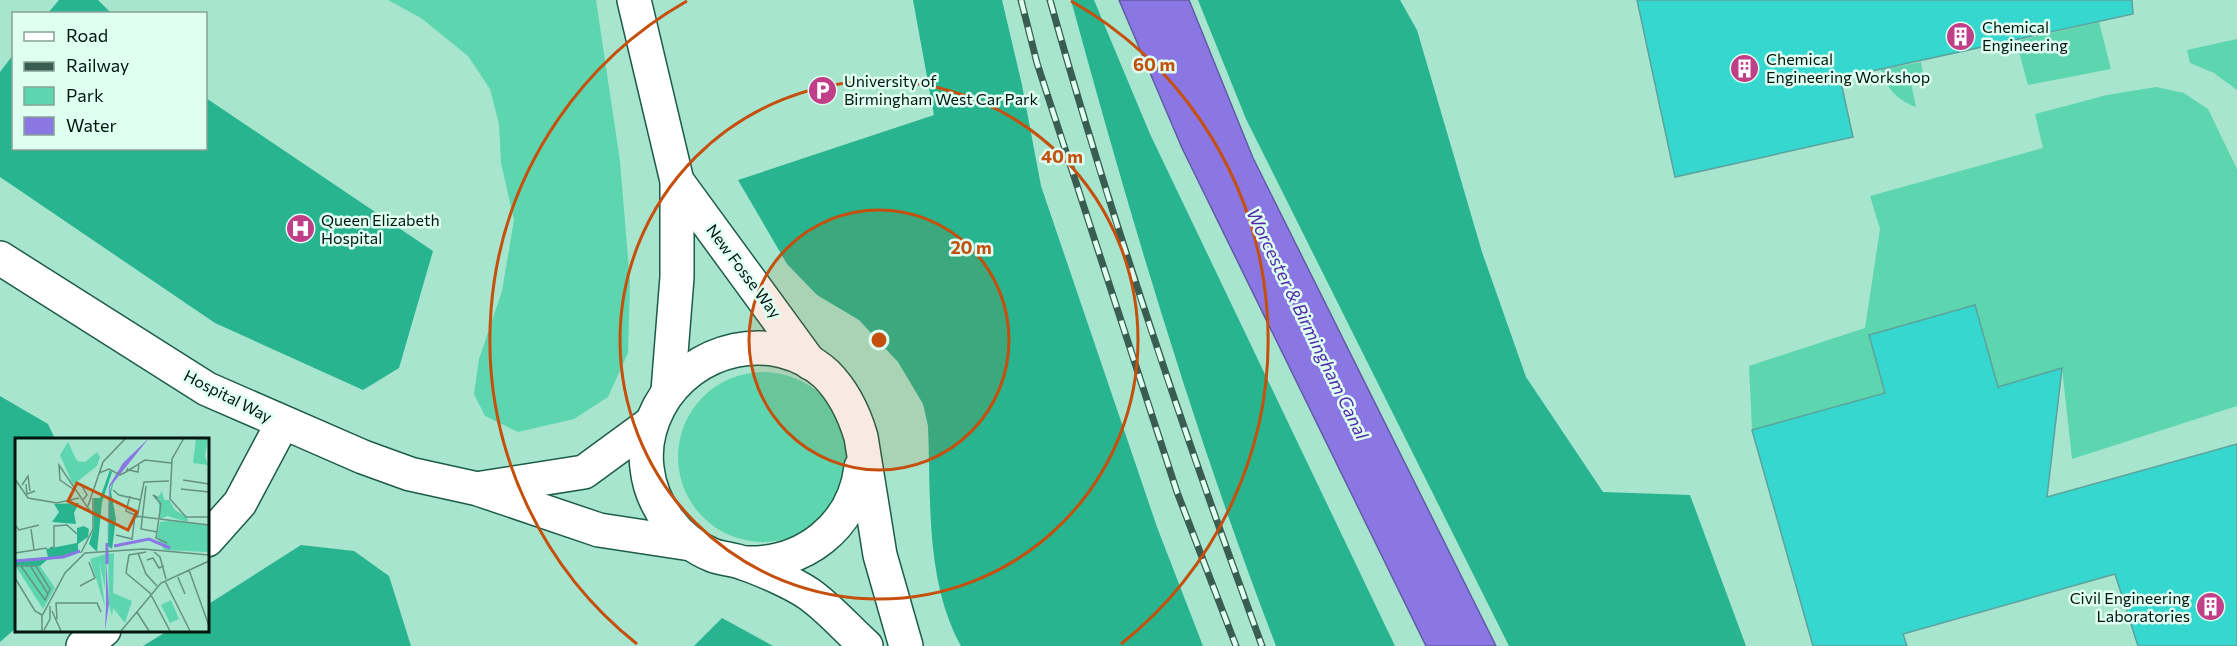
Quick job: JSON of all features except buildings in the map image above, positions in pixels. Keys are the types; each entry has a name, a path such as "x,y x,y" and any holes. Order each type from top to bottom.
{"street":[{"name":"New Fosse Way","path":"634,0 677,181 677,278 668,391"},
{"name":"New Fosse Way","path":"677,181 810,363"},
{"name":"Hospital Way","path":"0,258 207,388 282,424 410,474 478,489 599,530 691,544"},
{"name":"New Fosse Way","path":"866,646 808,593 743,563 712,555 691,544 672,525 652,491 647,468 646,446 651,423 668,391 699,363 735,349 765,348 782,351 810,363 825,374 848,402 861,437 862,457 880,555 906,646"},
{"name":"Hospital Way","path":"478,489 584,472 651,423"},
{"path":"208,539 240,503 282,424"},
{"name":"New Fosse Way","path":"743,563 763,563 785,559 819,542 846,512 860,479 862,457"},
{"path":"83,646 103,631"}],"green space":[{"path":"59,0 98,0 110,12 49,12"},
{"path":"388,0 596,0 620,161 630,282 628,353 608,397 574,419 518,432 485,416 474,394 479,359 502,291 514,220 501,163 499,124 490,89 468,56 421,18"},
{"path":"913,0 1002,0 1022,85 1041,186 1157,527 1203,646 961,646 949,621 936,567 930,510 928,426 923,404 898,362 859,320 817,295 787,264 738,180 934,115"},
{"path":"1071,0 1094,0 1150,134 1395,646 1276,646 1218,487 1165,326"},
{"path":"1198,0 1400,0 1417,30 1482,252 1526,377 1603,492 1690,495 1746,646 1509,646 1246,119"},
{"path":"1877,0 1890,68 1921,62 1923,75 1910,78 1916,107 1901,99 1884,77 1878,47"},
{"path":"2099,22 2111,69 2028,85 2016,41"},
{"path":"2237,39 2237,90 2214,73 2190,63 2187,50"},
{"path":"12,56 12,150 207,150 207,99 433,251 399,368 363,390 215,323 0,177 0,72"},
{"path":"2156,87 2184,93 2208,109 2237,169 2237,406 2072,459 2062,368 1998,387 1975,305 1869,335 1891,414 1834,407 1752,430 1749,366 1865,328 1880,229 1870,196 2043,148 2035,114 2107,95"},
{"path":"763,372 795,379 823,397 841,425 848,457 841,489 823,517 795,535 763,542 731,535 703,517 685,489 678,457 685,425 703,397 731,379"},
{"path":"0,396 48,424 55,438 15,438 15,629 0,642"},
{"path":"301,545 354,551 389,576 411,646 143,646 167,631 208,631 208,604"},
{"path":"722,618 773,646 694,646"}],"water":[{"name":"Worcester & Birmingham Canal","path":"1119,0 1189,0 1253,158 1496,646 1426,646 1182,148"}],"railway":[{"path":"1021,0 1037,63 1177,492 1236,646"},
{"path":"1050,0 1123,244 1262,646"}],"place":[{"name":"Chemical Engineering","path":"1961,36"},
{"name":"Chemical Engineering Workshop","path":"1745,68"},
{"name":"University of Birmingham West Car Park","path":"823,90"},
{"name":"Queen Elizabeth Hospital","path":"300,229"},
{"name":"Civil Engineering Laboratories","path":"2211,607"}]}
